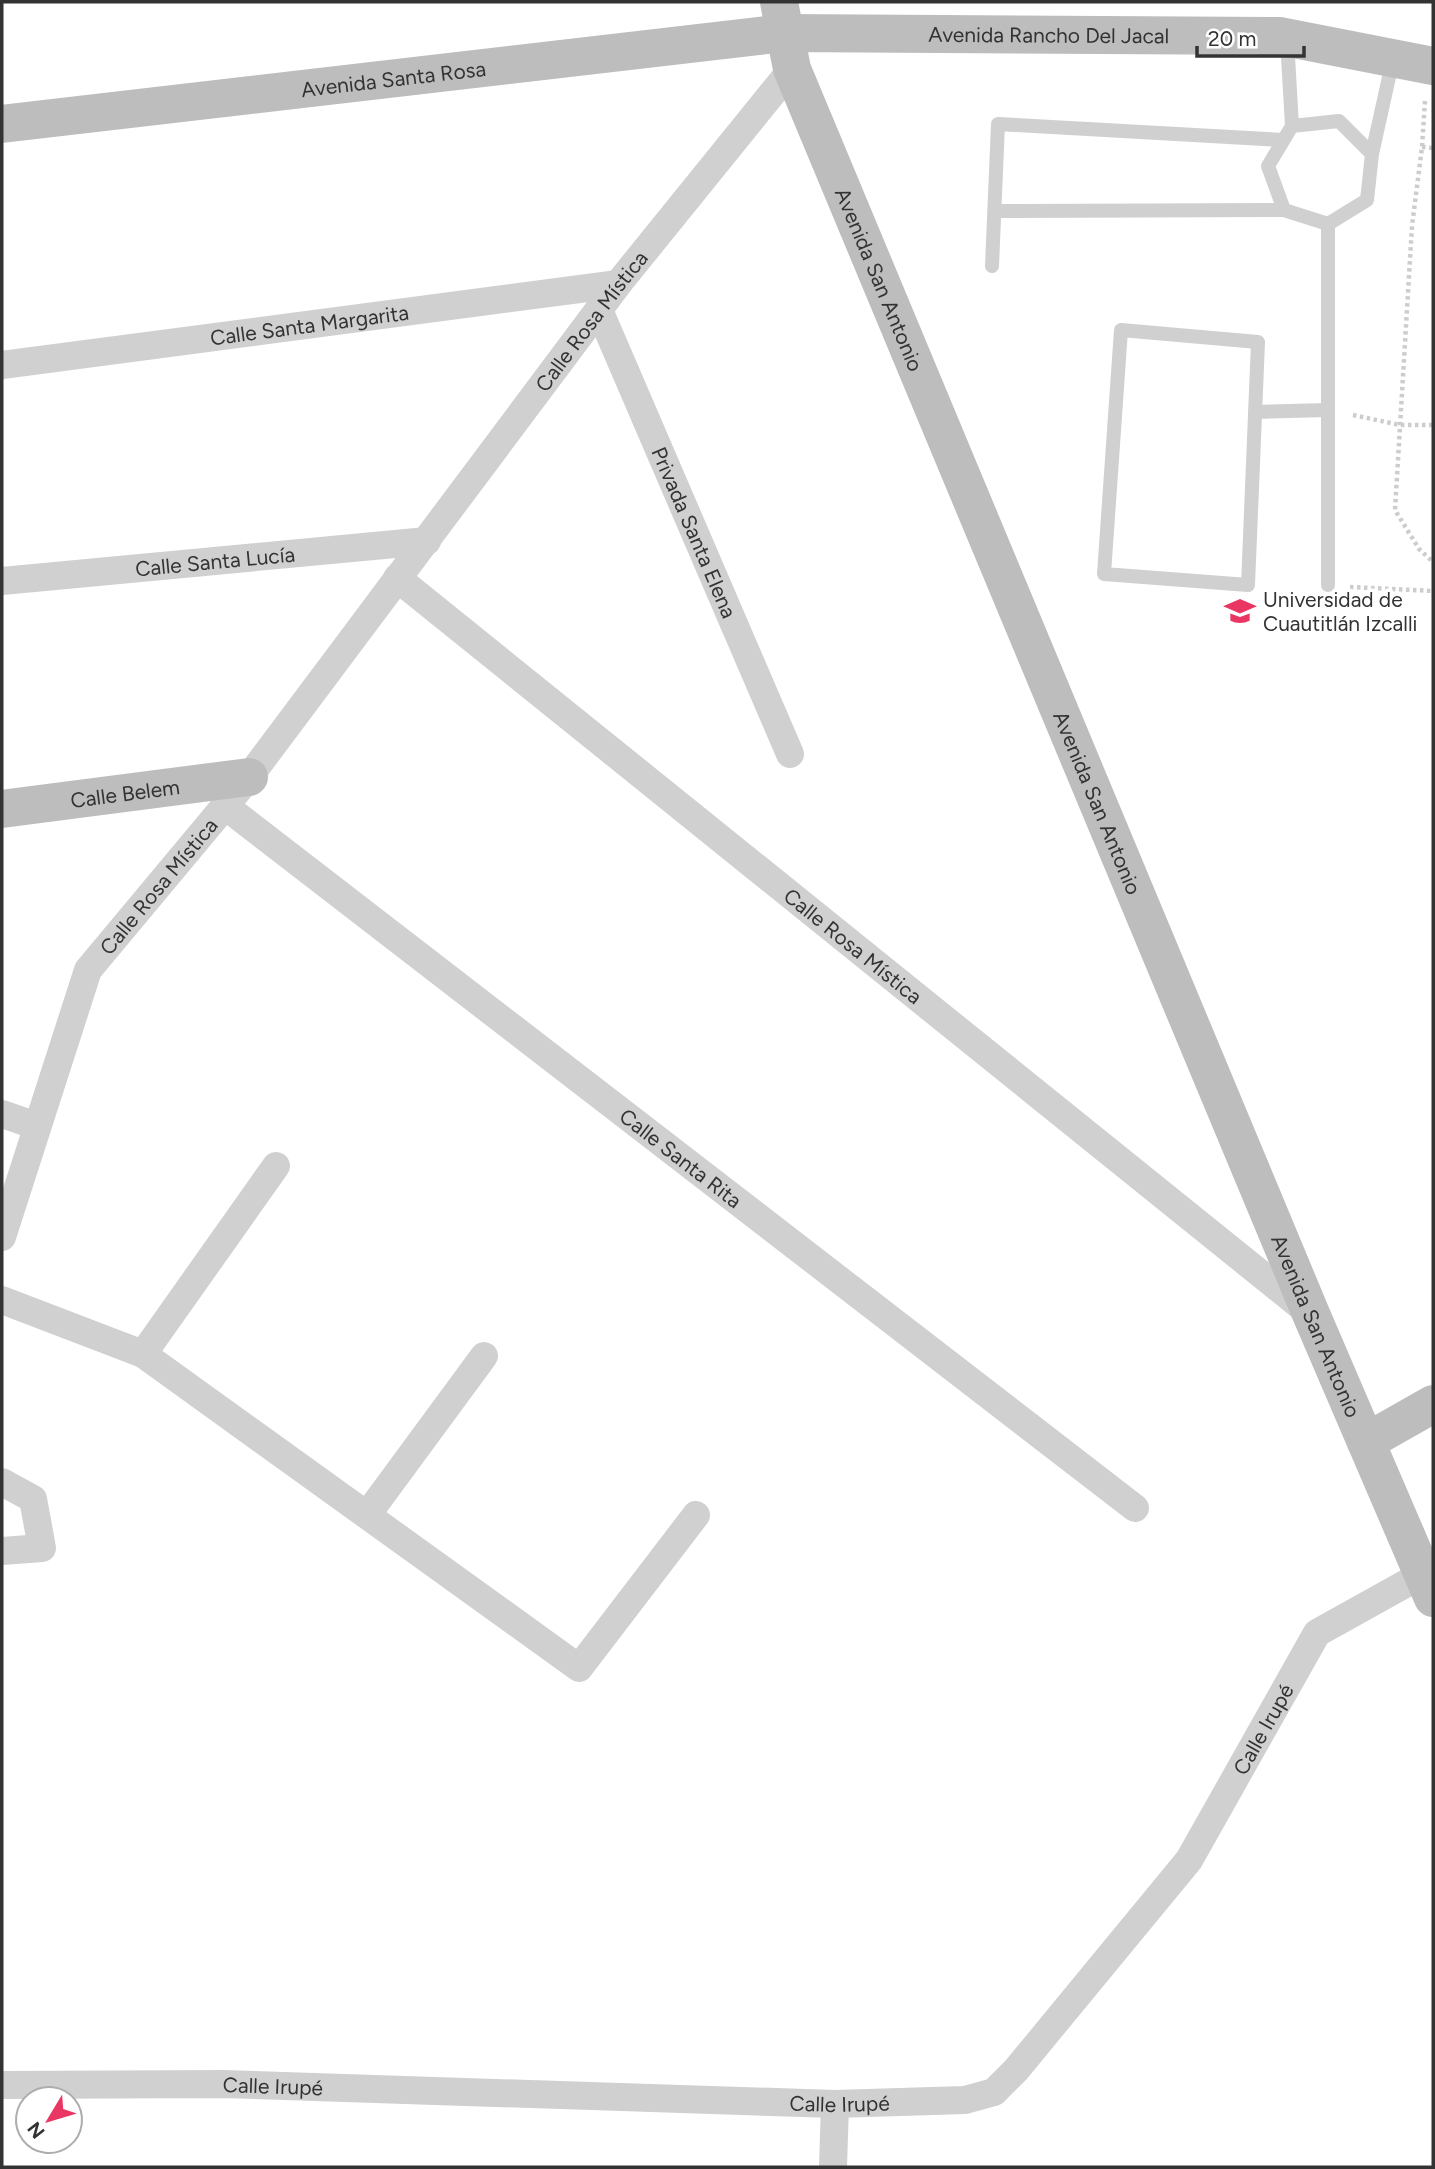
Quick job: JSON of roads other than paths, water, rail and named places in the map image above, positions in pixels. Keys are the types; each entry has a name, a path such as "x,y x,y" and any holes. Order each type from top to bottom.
{"street":[{"name":"Avenida Rancho Del Jacal","path":"786,35 1287,38 1418,63"},
{"name":"Avenida Santa Rosa","path":"2,124 786,35"},
{"name":"Calle Rosa Mística","path":"2,1237 88,970 249,777 427,541 618,284 786,35"},
{"name":"Avenida San Antonio","path":"786,35 1311,1314 1366,1442 1424,1560"},
{"name":"Calle Santa Margarita","path":"2,366 618,284"},
{"name":"Privada Santa Elena","path":"599,310 790,754"},
{"name":"Calle Santa Lucía","path":"2,581 427,541"},
{"name":"Calle Rosa Mística","path":"397,578 1311,1314"},
{"name":"Calle Belem","path":"2,809 249,777"},
{"name":"Calle Santa Rita","path":"226,806 1135,1508"},
{"path":"2,1114 37,1126"},
{"path":"143,1354 276,1167"},
{"path":"2,1300 143,1354 579,1668 696,1515"},
{"path":"367,1515 484,1356"},
{"path":"1366,1442 1433,1404"},
{"path":"2,1482 33,1499 42,1548 2,1551"},
{"name":"Calle Irupé","path":"2,2085 222,2084 835,2104 965,2100 995,2092 1189,1860 1317,1633 1424,1560"},
{"path":"833,2167 835,2104"}],"lane":[{"path":"1284,210 1268,166 1292,126 1287,38"},
{"path":"1328,225 1367,200 1372,154 1418,63"},
{"path":"1292,126 1339,121 1372,154"},
{"path":"992,266 998,124 1283,140"},
{"path":"995,211 1284,210 1328,225"},
{"path":"1328,225 1328,585"},
{"path":"1121,330 1258,342 1255,412 1248,585 1104,574 1121,330"},
{"path":"1255,412 1328,410"}],"place":[{"name":"Universidad de Cuautitlán Izcalli","path":"1240,611"}]}
